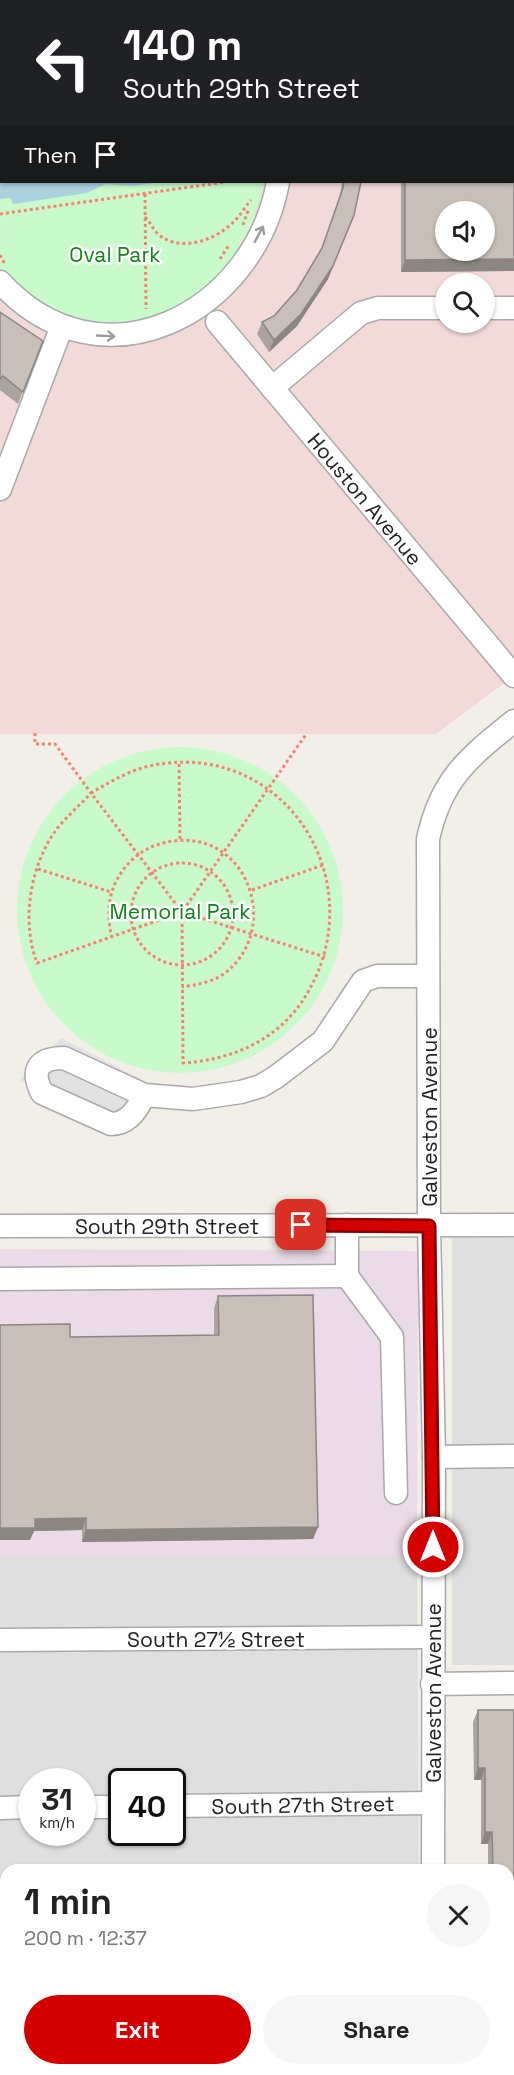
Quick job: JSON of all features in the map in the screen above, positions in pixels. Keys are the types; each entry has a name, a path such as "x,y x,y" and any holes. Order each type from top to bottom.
{"street":[{"path":"4,275 36,312 62,326 100,336 120,336 155,330 182,318 218,290 254,243 272,207 278,183"},
{"path":"182,318 204,318 217,322 218,290"},
{"path":"272,388 362,313 378,308 435,308"},
{"path":"495,308 514,308"},
{"name":"Houston Avenue","path":"217,322 514,676"},
{"path":"0,489 62,326"},
{"name":"Galveston Avenue","path":"434,1864 432,1684 434,1457 429,1226 428,839 434,809 447,785 478,750 514,721"},
{"path":"144,1095 194,1100 261,1086 291,1067 323,1041 363,981 377,976 428,976"},
{"path":"347,1225 347,1276 392,1337 396,1493"},
{"name":"South 29th Street","path":"0,1226 514,1225"},
{"path":"0,1279 347,1276"},
{"path":"434,1457 514,1456"},
{"name":"South 27½ Street","path":"0,1640 433,1637"},
{"path":"432,1684 514,1683"},
{"name":"South 27th Street","path":"186,1806 433,1803"},
{"path":"0,1808 18,1808"}],"path":[{"path":"0,214 218,183"},
{"path":"241,230 255,192"},
{"path":"145,194 147,312 150,311"},
{"path":"145,217 163,237 177,243 193,243 221,232 253,199"},
{"path":"217,264 230,244"},
{"path":"0,255 4,275"},
{"path":"35,732 35,744 55,744 182,912 325,957"},
{"path":"182,912 183,1063 210,1061 237,1054 254,1045 288,1019 309,992 325,957 330,936 332,900 323,865 307,829 289,808 267,790 244,776 217,767 179,764 141,768 115,778 91,793 56,830 38,869 31,896 29,918 37,963 182,912 267,790 307,733"},
{"path":"179,764 180,840"},
{"path":"112,938 108,920 111,892 120,873 138,854 160,844 180,840 196,842 224,852 252,890 252,934 242,954 225,973 206,982 182,987"},
{"path":"188,862 210,872 218,877 228,891 233,908 231,927 225,941 213,954 198,962 182,965 166,962 152,955 141,944 134,930 131,913 134,896 142,881 152,873 171,864 188,862"},
{"path":"252,890 323,865"},
{"path":"38,869 111,892"}],"shaded area":[{"path":"264,183 514,183 514,676 436,734 0,734 0,268 8,278 251,226"},
{"path":"61,1038 153,1085 106,1130 20,1080"},
{"path":"452,1238 514,1238 514,1665 452,1665"},
{"path":"0,1249 418,1251 417,1557 0,1557"},
{"path":"0,1557 417,1557 419,1864 0,1864"}],"green space":[{"name":"Oval Park","path":"0,183 264,183 258,206 248,230 221,271 184,304 138,324 99,324 52,309 24,291 0,268"},
{"name":"Memorial Park","path":"180,747 227,754 242,760 270,775 295,795 315,820 330,848 336,863 343,910 336,957 330,972 315,1000 295,1025 270,1045 242,1060 227,1066 180,1073 133,1066 118,1060 90,1045 65,1025 45,1000 30,972 24,957 17,910 24,863 30,848 45,820 65,795 90,775 118,760 133,754"}],"water":[{"path":"0,183 154,183 132,186 106,184 87,193 13,204 11,198 0,199"}],"building":[{"path":"344,183 361,183 354,215 333,266 301,314 274,340 262,322 274,316 297,290 322,248"},
{"path":"405,183 514,183 514,259 495,259 495,201 435,201 435,260 405,260"},
{"path":"0,312 43,341 23,392 3,376 0,379"},
{"path":"313,1295 318,1527 86,1530 86,1518 35,1519 35,1528 0,1528 0,1325 70,1324 70,1337 219,1335 218,1296"},
{"path":"478,1710 514,1710 514,1864 493,1864 492,1832 485,1832 485,1768 478,1768"}],"route":[{"path":"301,1225 429,1226 434,1457 433,1547"}]}
